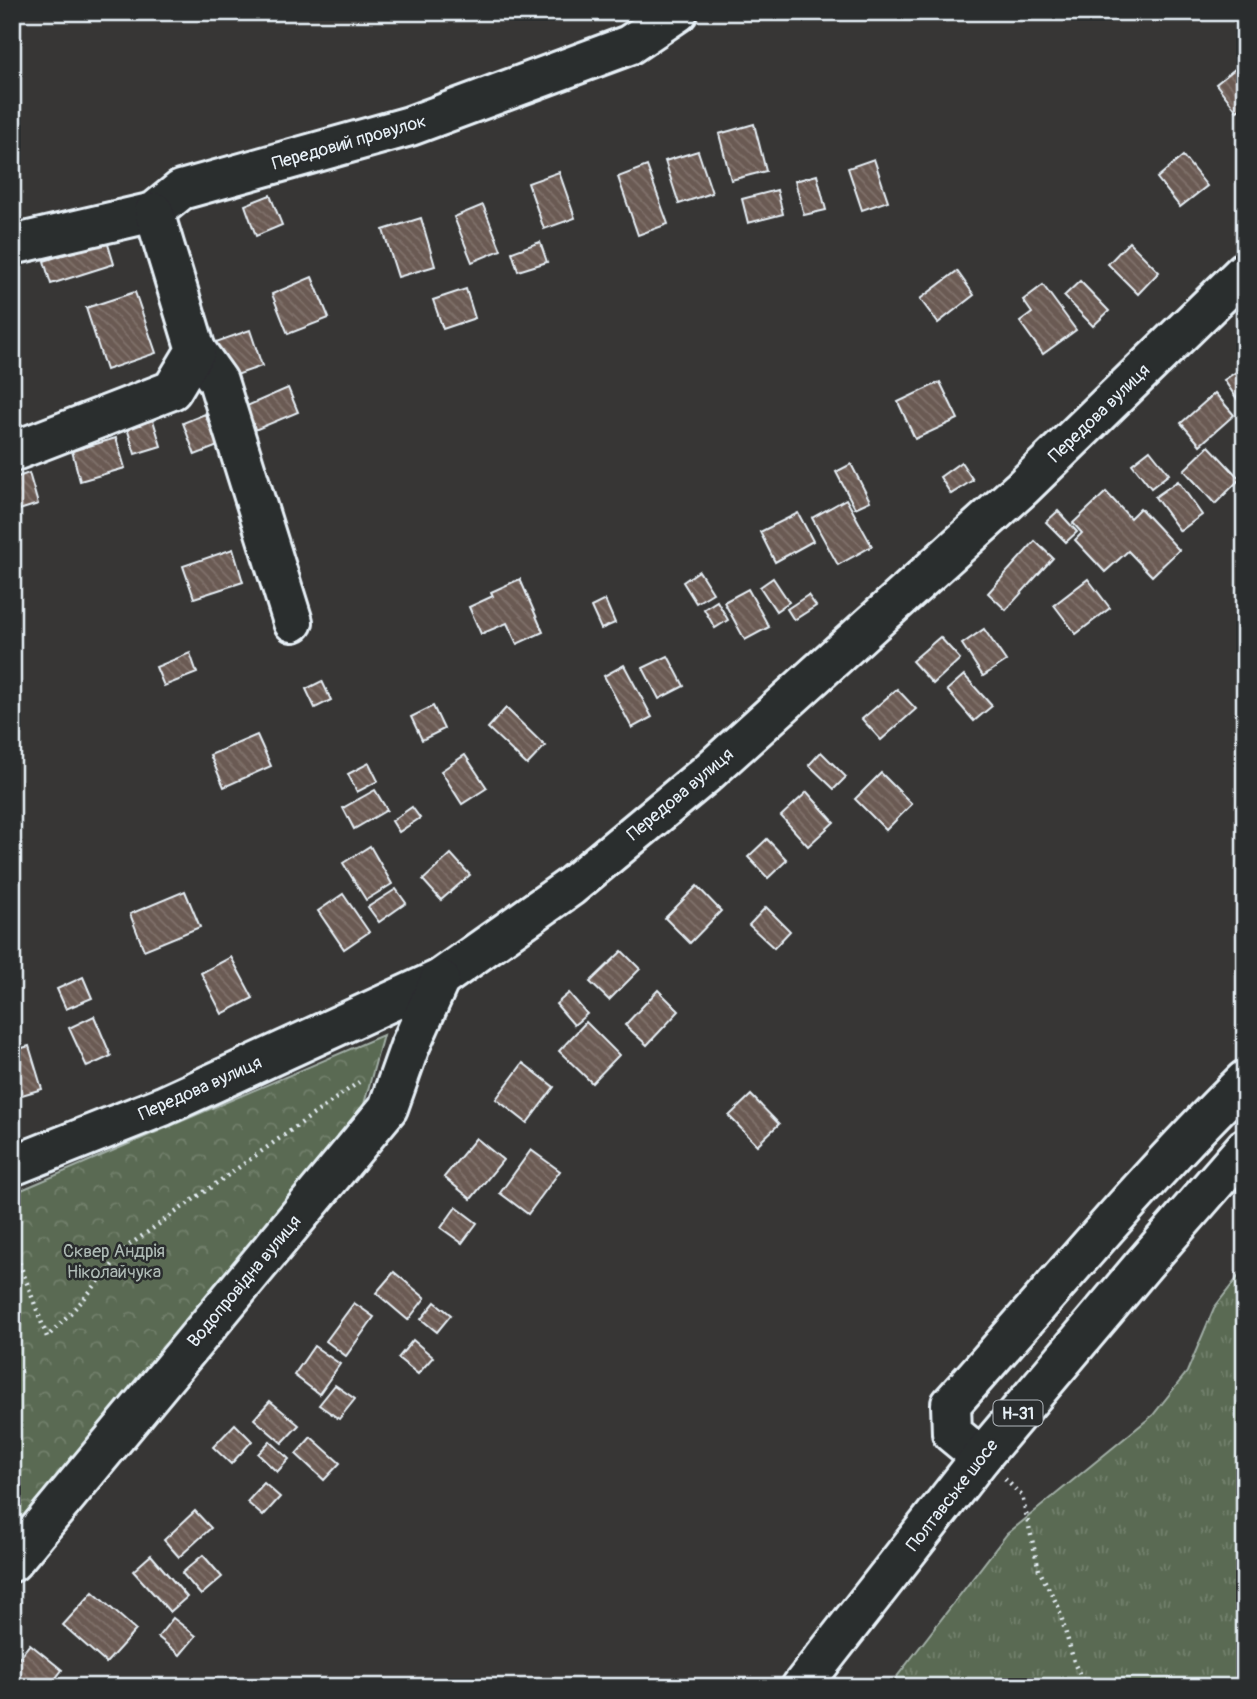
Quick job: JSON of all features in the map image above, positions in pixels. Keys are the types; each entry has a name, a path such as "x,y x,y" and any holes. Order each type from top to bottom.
{"street":[{"name":"Передовий провулок","path":"12,245 154,212 181,190 410,125 629,45 678,12"},
{"path":"154,212 196,351 218,381 293,622"},
{"name":"Передова вулиця","path":"12,1166 163,1106 440,979 570,887 706,774 1022,488 1245,271"},
{"path":"12,452 172,390 196,351"},
{"name":"Водопровідна вулиця","path":"12,1562 388,1108 410,1046 440,979"},
{"path":"981,1457 952,1433 951,1404 1137,1193 1245,1080"},
{"name":"Полтавське шосе","path":"801,1687 981,1457 1245,1148"}],"path":[{"path":"12,1243 47,1338 128,1246 365,1078"},
{"path":"981,1457 1022,1496 1039,1570 1058,1606 1075,1665 1086,1687"}],"green space":[{"name":"Сквер Андрія Ніколайчука","path":"383,1035 358,1126 12,1541 12,1194"},
{"path":"1245,1268 1245,1687 889,1687 1007,1534 1153,1415 1187,1372 1214,1308"}],"building":[{"path":"1245,61 1245,105 1237,111 1216,84"},
{"path":"754,124 766,171 731,180 719,134"},
{"path":"698,151 712,193 679,204 665,161"},
{"path":"1183,156 1207,186 1180,207 1157,178"},
{"path":"874,159 888,201 862,210 848,168"},
{"path":"647,166 668,224 638,235 618,177"},
{"path":"559,172 575,218 544,229 528,183"},
{"path":"817,175 826,210 804,215 795,181"},
{"path":"777,190 783,214 748,223 742,199"},
{"path":"270,195 282,225 256,236 245,205"},
{"path":"483,205 501,250 472,262 454,217"},
{"path":"421,218 435,266 398,277 383,230"},
{"path":"107,241 114,264 51,284 44,261"},
{"path":"540,242 547,262 518,271 512,252"},
{"path":"1129,242 1159,272 1138,294 1108,264"},
{"path":"957,271 974,295 938,323 920,299"},
{"path":"312,277 329,318 288,334 272,294"},
{"path":"1080,281 1109,311 1093,326 1064,296"},
{"path":"1043,285 1076,330 1043,354 1020,322 1032,313 1023,300"},
{"path":"466,289 475,318 443,329 433,300"},
{"path":"135,292 156,353 106,370 86,308"},
{"path":"250,330 262,366 225,379 213,343"},
{"path":"1239,370 1245,378 1245,404 1242,406 1224,380"},
{"path":"940,382 958,419 915,439 898,402"},
{"path":"288,388 298,412 250,432 240,409"},
{"path":"1215,393 1234,415 1200,445 1181,423"},
{"path":"205,414 218,446 195,455 183,423"},
{"path":"153,420 161,446 135,454 127,428"},
{"path":"116,438 125,468 80,481 72,451"},
{"path":"1209,446 1240,479 1215,504 1184,470"},
{"path":"1150,450 1169,474 1151,488 1132,464"},
{"path":"961,462 973,480 951,494 940,477"},
{"path":"851,464 870,501 855,508 836,472"},
{"path":"29,473 38,504 16,511 12,497 12,479"},
{"path":"1178,481 1202,515 1180,531 1155,497"},
{"path":"1106,492 1130,518 1140,508 1179,550 1152,576 1128,551 1105,572 1075,540 1082,533 1073,523"},
{"path":"846,499 872,546 838,565 812,518"},
{"path":"1058,511 1077,532 1066,542 1046,522"},
{"path":"798,513 813,541 775,562 760,532"},
{"path":"1035,541 1053,558 1006,610 988,593"},
{"path":"233,549 243,582 194,598 183,566"},
{"path":"699,571 713,593 696,603 683,582"},
{"path":"773,578 789,602 776,611 760,587"},
{"path":"520,579 543,632 517,644 507,623 481,634 469,607 493,596 491,592"},
{"path":"1088,579 1110,608 1076,634 1054,605"},
{"path":"748,589 769,627 745,640 724,602"},
{"path":"808,595 816,606 794,620 787,609"},
{"path":"605,600 615,623 601,629 591,607"},
{"path":"717,601 728,620 715,628 704,609"},
{"path":"984,629 1006,661 983,676 962,644"},
{"path":"940,637 960,659 933,684 912,661"},
{"path":"190,653 197,673 164,686 156,667"},
{"path":"668,656 684,686 659,699 643,668"},
{"path":"624,665 652,717 632,728 604,676"},
{"path":"964,675 992,706 974,721 947,690"},
{"path":"322,681 331,700 315,708 306,689"},
{"path":"897,689 916,709 881,740 862,719"},
{"path":"433,706 444,729 422,740 411,717"},
{"path":"506,708 545,746 527,765 488,728"},
{"path":"257,735 271,766 224,787 210,755"},
{"path":"821,752 846,777 834,789 809,765"},
{"path":"465,755 487,788 462,804 441,771"},
{"path":"369,763 378,781 357,792 348,774"},
{"path":"881,773 912,804 886,830 855,799"},
{"path":"375,790 387,810 354,829 343,808"},
{"path":"807,792 834,822 808,846 781,816"},
{"path":"412,807 420,818 399,832 392,821"},
{"path":"767,839 787,860 768,878 748,857"},
{"path":"370,846 392,884 366,900 343,863"},
{"path":"451,854 470,875 441,900 423,880"},
{"path":"697,886 721,911 690,943 665,918"},
{"path":"396,889 406,903 379,922 368,907"},
{"path":"185,891 200,927 144,950 130,914"},
{"path":"343,894 369,932 344,949 318,911"},
{"path":"766,907 790,931 774,948 749,925"},
{"path":"622,951 640,969 609,1000 590,982"},
{"path":"231,957 253,998 222,1014 201,973"},
{"path":"83,977 92,998 66,1009 57,989"},
{"path":"658,990 679,1011 647,1045 625,1025"},
{"path":"569,993 587,1014 574,1025 556,1004"},
{"path":"94,1016 111,1056 87,1067 69,1028"},
{"path":"586,1022 619,1055 592,1083 559,1051"},
{"path":"29,1046 42,1089 12,1098 12,1051"},
{"path":"523,1063 554,1087 527,1123 496,1099"},
{"path":"751,1095 779,1124 757,1145 729,1116"},
{"path":"476,1138 503,1160 471,1199 444,1177"},
{"path":"531,1150 560,1171 528,1214 500,1193"},
{"path":"456,1207 477,1223 462,1243 441,1228"},
{"path":"394,1272 425,1298 408,1320 376,1293"},
{"path":"435,1302 451,1315 437,1332 421,1319"},
{"path":"354,1303 374,1317 346,1356 326,1341"},
{"path":"413,1340 433,1357 418,1374 398,1358"},
{"path":"314,1346 340,1364 319,1394 294,1375"},
{"path":"335,1385 355,1399 339,1419 319,1405"},
{"path":"270,1401 299,1425 282,1443 254,1419"},
{"path":"235,1424 252,1441 231,1464 213,1447"},
{"path":"311,1437 340,1463 324,1480 296,1454"},
{"path":"270,1441 289,1459 277,1472 258,1454"},
{"path":"264,1483 280,1497 263,1516 247,1502"},
{"path":"195,1511 211,1528 179,1557 164,1540"},
{"path":"151,1555 187,1597 170,1612 133,1571"},
{"path":"203,1555 222,1577 201,1595 182,1573"},
{"path":"93,1592 136,1630 106,1663 63,1625"},
{"path":"173,1618 196,1636 180,1655 158,1637"},
{"path":"30,1644 62,1670 49,1687 20,1687 12,1681 12,1667"}]}
